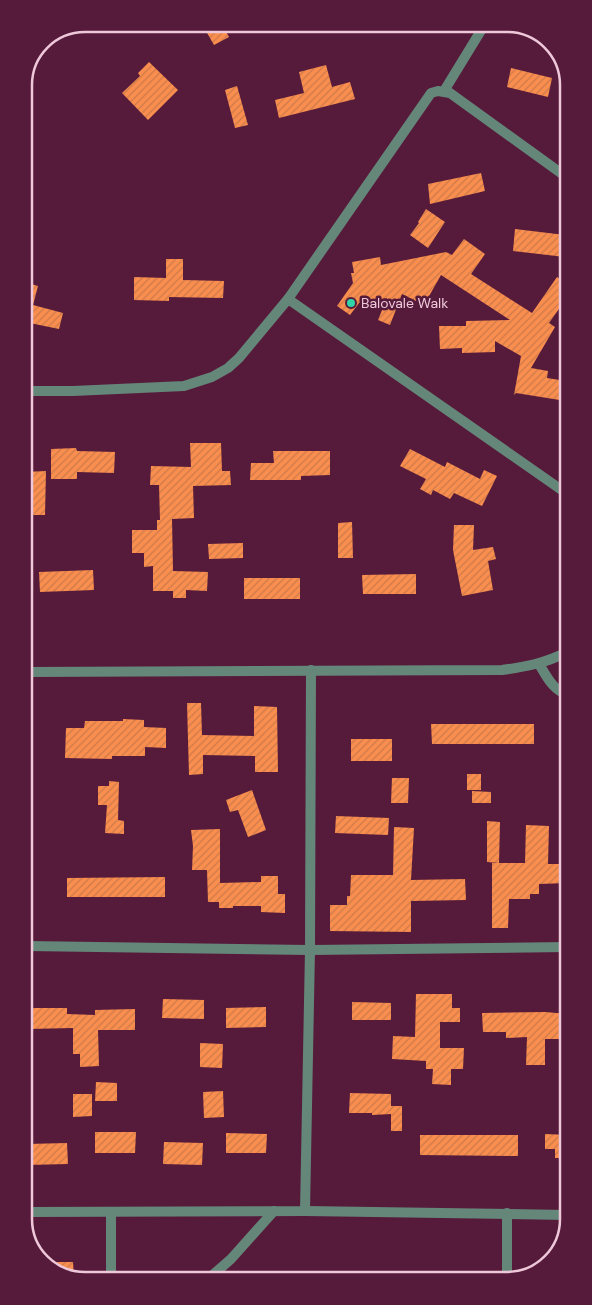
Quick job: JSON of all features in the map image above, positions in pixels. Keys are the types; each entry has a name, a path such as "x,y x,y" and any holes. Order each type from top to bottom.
{"street":[{"path":"444,91 480,33"},
{"path":"33,391 168,387 198,382 228,368 240,358 288,299 431,92 444,91 450,93 560,172"},
{"path":"288,299 560,489"},
{"path":"32,672 502,670 538,664 560,656"},
{"path":"538,664 553,686 560,691"},
{"path":"305,1211 310,950 311,670"},
{"path":"32,946 310,950 560,947"},
{"path":"216,1272 231,1259 274,1211"},
{"path":"32,1212 305,1211 560,1215"},
{"path":"111,1212 111,1272"},
{"path":"507,1213 507,1272"}],"building":[{"path":"207,32 226,32 229,37 214,45"},
{"path":"149,62 178,90 148,120 122,93 140,76 138,73"},
{"path":"326,65 332,87 350,82 355,99 279,118 275,100 304,93 299,72"},
{"path":"511,68 552,78 548,97 507,87"},
{"path":"237,86 248,125 235,128 225,90"},
{"path":"481,173 485,191 430,204 428,184"},
{"path":"426,209 445,222 428,248 410,235"},
{"path":"515,229 560,234 560,256 513,251"},
{"path":"464,239 485,254 471,274 532,313 557,277 560,279 560,307 549,323 555,327 531,368 548,371 547,378 560,380 560,400 516,393 514,395 521,356 495,341 495,352 462,353 462,348 440,349 439,326 466,326 466,321 510,320 441,275 424,305 402,294 390,325 378,320 387,298 359,303 350,315 337,306 353,283 351,273 354,273 352,262 380,257 381,265 446,252 452,255"},
{"path":"166,259 183,259 183,280 224,281 223,298 169,297 169,301 134,300 134,277 166,278"},
{"path":"33,285 38,286 33,305 63,313 59,329 33,324"},
{"path":"190,443 221,443 222,471 230,471 231,485 193,486 194,518 172,519 173,571 208,572 207,591 186,590 186,598 173,598 173,591 153,591 153,566 144,567 144,553 132,553 132,530 157,530 157,520 160,520 159,485 150,485 151,466 191,467"},
{"path":"76,448 77,451 115,452 114,473 77,472 77,479 51,479 51,449"},
{"path":"410,449 445,467 447,462 480,479 484,470 497,476 482,506 454,493 450,499 433,490 431,495 420,489 426,479 400,466"},
{"path":"273,451 330,451 330,475 301,476 301,480 250,480 251,463 274,463"},
{"path":"46,471 45,515 33,515 33,472"},
{"path":"352,522 353,558 338,558 338,523"},
{"path":"454,525 474,525 473,550 493,547 496,559 488,561 493,590 462,596 453,550"},
{"path":"243,543 243,558 209,559 208,544"},
{"path":"93,570 94,590 40,592 39,572"},
{"path":"416,574 416,594 363,594 362,575"},
{"path":"244,578 300,578 300,599 244,599"},
{"path":"187,703 201,703 202,735 254,736 254,706 277,707 278,772 255,772 255,756 203,755 203,774 189,775"},
{"path":"123,719 144,720 144,727 166,728 166,748 145,747 145,756 112,756 112,759 65,758 66,728 84,728 85,721 123,721"},
{"path":"431,724 534,724 534,744 432,744"},
{"path":"351,739 392,739 392,761 351,761"},
{"path":"467,774 481,774 481,790 467,790"},
{"path":"392,778 409,778 408,803 391,803"},
{"path":"109,781 119,782 118,820 124,821 124,834 105,833 107,805 98,805 98,786 109,786"},
{"path":"252,790 266,830 248,837 238,810 230,812 226,800"},
{"path":"472,791 491,792 491,803 472,803"},
{"path":"336,816 389,818 388,835 335,833"},
{"path":"487,821 500,822 499,863 487,862"},
{"path":"526,825 549,826 548,864 560,864 560,883 539,884 539,894 530,894 530,899 509,899 508,928 492,928 492,863 525,863"},
{"path":"394,827 414,828 411,880 465,879 466,900 411,901 411,932 330,931 330,905 347,905 347,896 350,896 351,875 393,875"},
{"path":"220,829 220,883 261,882 261,876 278,876 278,894 285,894 285,913 261,912 261,906 219,908 219,902 208,902 207,870 192,870 193,846 191,830"},
{"path":"165,877 165,897 67,897 67,878"},
{"path":"416,994 452,994 452,1008 460,1008 460,1022 440,1022 440,1048 464,1048 463,1069 451,1069 451,1085 432,1084 433,1069 426,1069 426,1061 392,1059 393,1036 415,1037"},
{"path":"163,999 204,1000 204,1019 162,1018"},
{"path":"352,1002 391,1003 391,1020 352,1020"},
{"path":"266,1007 266,1027 226,1028 226,1008"},
{"path":"32,1008 67,1008 67,1014 95,1015 95,1010 135,1009 135,1030 98,1030 99,1066 80,1067 80,1054 73,1054 73,1028 32,1029"},
{"path":"482,1013 560,1013 560,1039 545,1039 545,1065 526,1065 527,1037 506,1038 506,1032 483,1032"},
{"path":"200,1043 223,1044 222,1068 200,1067"},
{"path":"96,1082 117,1083 117,1101 95,1101"},
{"path":"223,1091 224,1117 204,1118 203,1092"},
{"path":"350,1093 391,1094 391,1106 402,1106 402,1131 391,1131 391,1114 349,1113"},
{"path":"73,1094 92,1094 92,1116 73,1117"},
{"path":"95,1132 136,1132 135,1153 95,1153"},
{"path":"226,1133 267,1134 266,1153 226,1153"},
{"path":"545,1134 560,1135 560,1158 555,1158 555,1149 545,1149"},
{"path":"420,1135 518,1135 518,1156 420,1155"},
{"path":"164,1142 203,1143 202,1165 163,1164"},
{"path":"67,1143 68,1164 32,1165 32,1144"},
{"path":"53,1262 73,1262 74,1271"}],"place":[{"name":"Balovale Walk","path":"351,303"}]}
